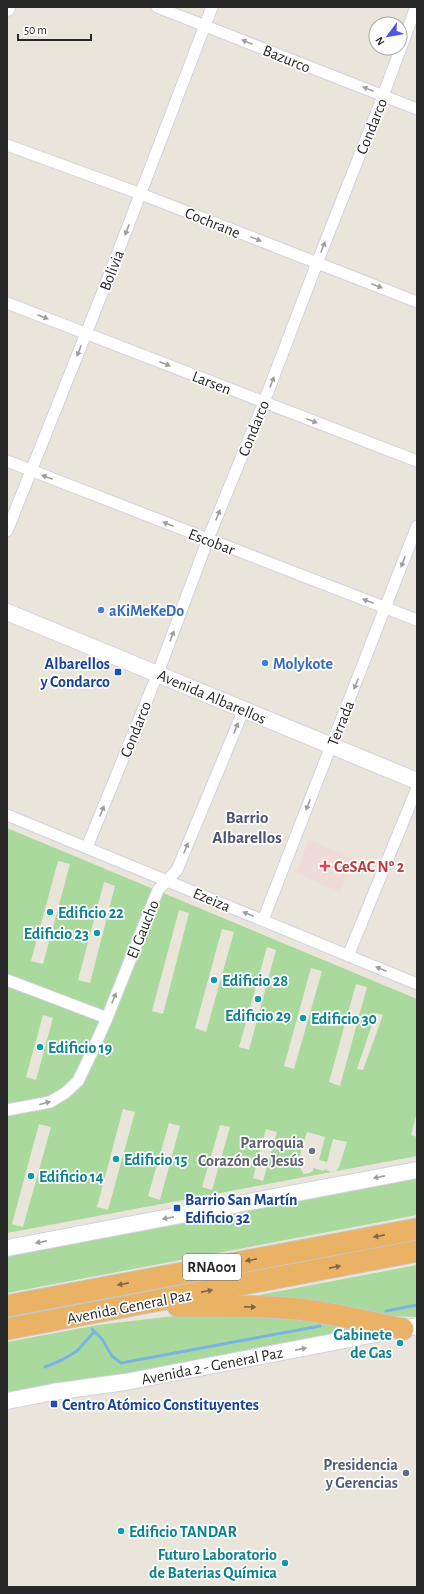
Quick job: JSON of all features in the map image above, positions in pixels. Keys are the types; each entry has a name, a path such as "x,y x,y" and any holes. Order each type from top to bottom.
{"highway":[{"name":"Avenida General Paz","path":"7,1306 417,1229"},
{"name":"Avenida General Paz","path":"7,1329 417,1251"},
{"path":"127,1306 265,1307 298,1309 410,1328"}],"street":[{"name":"Bazurco","path":"157,7 417,108"},
{"name":"Bolivia","path":"7,531 141,194 212,7"},
{"name":"Condarco","path":"87,847 158,673 208,539 264,402 415,14"},
{"name":"Cochrane","path":"7,145 141,194 417,302"},
{"name":"Larsen","path":"7,303 417,461"},
{"name":"Escobar","path":"7,461 417,620"},
{"name":"Terrada","path":"263,920 417,526"},
{"name":"Avenida Albarellos","path":"7,612 417,781"},
{"name":"El Gaucho","path":"7,1110 50,1102 65,1094 74,1085 92,1052 158,890 177,870 244,709"},
{"path":"348,956 417,788"},
{"name":"Ezeiza","path":"7,814 417,984"},
{"path":"7,980 106,1018"},
{"path":"7,1248 417,1170"},
{"name":"Avenida 2 - General Paz","path":"7,1400 125,1382 410,1328"}],"shaded area":[{"name":"CeSAC Nº 2","path":"309,840 355,859 340,892 296,873"}],"green space":[{"path":"7,828 417,999 417,1112 411,1135 417,1137 417,1156 7,1233","holes":["58,861 70,864 43,964 31,961","104,882 115,886 90,983 78,980","179,910 189,913 163,1014 152,1011","222,929 234,932 206,1032 195,1028","267,947 276,950 249,1050 239,1047","311,968 322,971 294,1069 284,1066","356,984 367,987 340,1086 329,1082","376,1013 383,1015 363,1070 357,1069","43,1015 53,1018 36,1080 26,1077","123,1109 135,1112 108,1210 97,1207","169,1123 180,1126 160,1200 148,1196","39,1124 51,1127 23,1227 12,1224","220,1125 230,1127 212,1190 202,1187","266,1129 277,1132 263,1181 253,1178","307,1132 325,1137 319,1160 327,1162 333,1139 347,1142 339,1167 336,1171 330,1172 325,1169 324,1171 313,1168 313,1171 304,1174 301,1170 300,1164 302,1148"]},
{"path":"417,1178 417,1215 7,1293 7,1256"},
{"path":"417,1265 417,1317 384,1316 238,1299"},
{"path":"182,1315 294,1317 365,1329 7,1397 7,1342 98,1325"}],"waterway":[{"path":"386,1311 417,1305"},
{"path":"92,1329 102,1339 112,1356 121,1363 320,1326"},
{"path":"45,1367 62,1360 77,1351 94,1332"}],"place":[{"name":"aKiMeKeDo","path":"101,610"},
{"name":"Molykote","path":"265,663"},
{"name":"Albarellos y Condarco","path":"118,672"},
{"name":"CeSAC Nº 2","path":"325,866"},
{"name":"Edificio 22","path":"50,912"},
{"name":"Edificio 23","path":"97,933"},
{"name":"Edificio 28","path":"214,980"},
{"name":"Edificio 29","path":"258,999"},
{"name":"Edificio 30","path":"303,1018"},
{"name":"Edificio 19","path":"40,1047"},
{"name":"Parroquia Corazón de Jesús","path":"312,1151"},
{"name":"Edificio 15","path":"116,1159"},
{"name":"Edificio 14","path":"31,1176"},
{"name":"Barrio San Martín Edificio 32","path":"177,1208"},
{"name":"Gabinete de Gas","path":"400,1343"},
{"name":"Centro Atómico Constituyentes","path":"54,1404"},
{"name":"Presidencia y Gerencias","path":"406,1473"},
{"name":"Edificio TANDAR","path":"121,1531"},
{"name":"Futuro Laboratorio de Baterias Química","path":"285,1563"}],"district":[{"name":"Barrio Albarellos","path":"247,827"}]}
